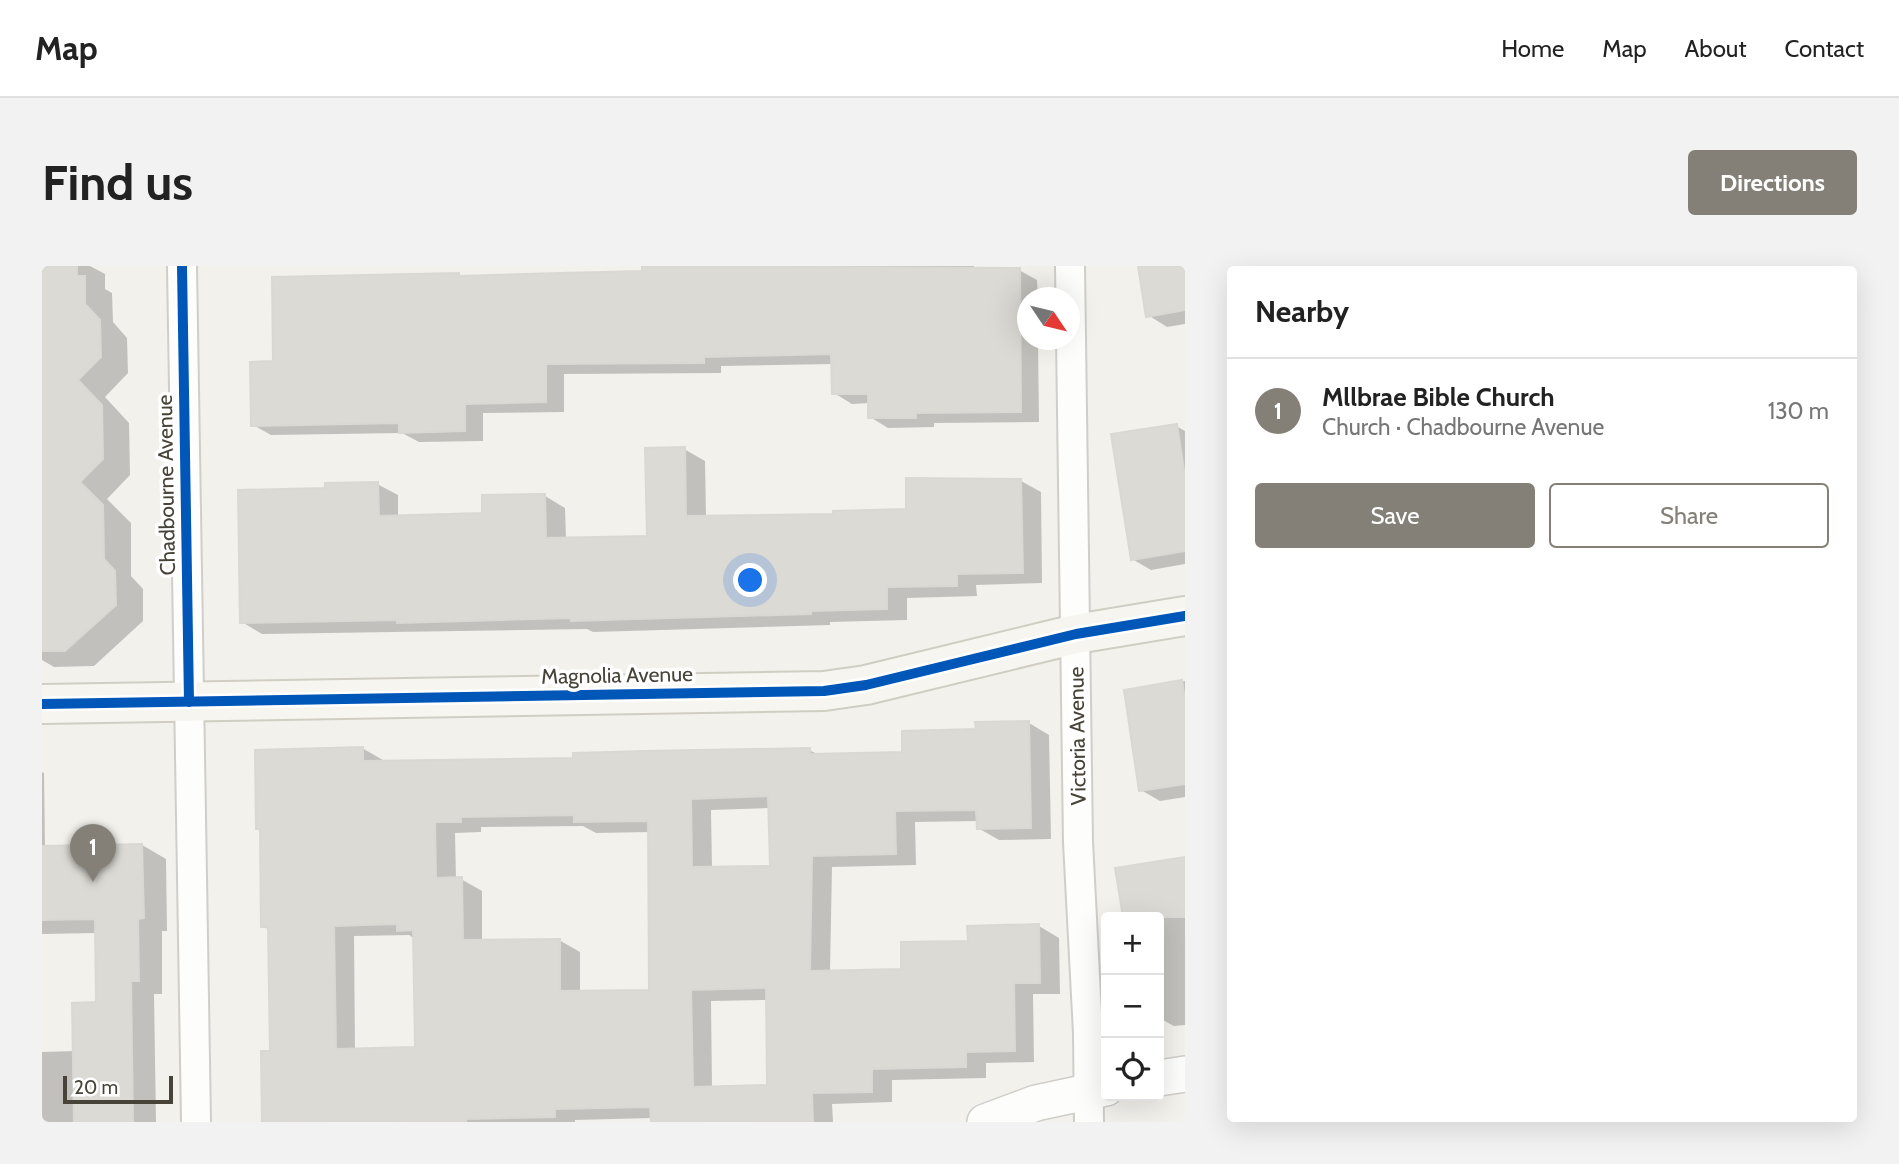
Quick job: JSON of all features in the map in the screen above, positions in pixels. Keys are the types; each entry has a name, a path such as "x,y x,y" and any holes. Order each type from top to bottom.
{"main road":[{"name":"Magnolia Avenue","path":"42,704 824,691 866,685 1076,634 1185,616"}],"street":[{"name":"Chadbourne Avenue","path":"182,266 196,1122"},
{"name":"Victoria Avenue","path":"1070,266 1078,842 1094,1101"},
{"path":"1164,1077 1185,1074"},
{"path":"985,1122 1036,1103 1094,1101"}],"building":[{"path":"42,266 77,266 77,276 85,276 85,304 100,320 101,357 78,380 102,405 103,459 80,482 103,505 104,559 115,571 116,605 65,651 42,651"},
{"path":"642,266 1020,268 1020,287 1017,287 1017,350 1021,350 1021,412 916,413 916,418 868,418 868,394 832,394 831,354 704,357 704,363 546,364 546,402 465,404 465,431 399,433 399,423 251,426 250,362 273,361 272,277 642,271"},
{"path":"1138,266 1185,266 1185,310 1146,317"},
{"path":"1177,424 1185,477 1185,551 1131,560 1111,434"},
{"path":"685,447 686,516 833,514 833,511 906,509 906,478 1021,479 1023,573 957,574 957,586 887,587 887,609 811,611 811,614 571,621 571,618 397,623 397,620 240,623 238,490 325,488 325,483 378,482 379,516 482,513 482,495 545,494 546,538 647,536 645,448"},
{"path":"1182,680 1185,700 1185,784 1139,791 1124,690"},
{"path":"1029,721 1031,828 977,829 976,810 895,811 896,854 812,856 810,971 901,969 901,942 968,941 967,926 1039,924 1040,983 1014,983 1015,1051 966,1052 966,1067 872,1069 872,1092 812,1093 813,1121 651,1122 650,1107 555,1109 555,1117 466,1121 262,1122 261,1051 270,1051 268,927 261,927 260,829 256,829 255,750 363,747 363,761 573,758 573,753 810,748 810,754 902,752 902,731 976,729 975,722","holes":["768,796 770,866 692,867 691,799","574,815 574,822 648,821 649,990 560,991 560,939 463,940 462,877 436,878 435,822 461,822 461,817","397,924 397,931 413,930 415,1047 336,1049 334,926","766,988 767,1085 693,1087 691,990"]},
{"path":"142,844 144,918 138,919 139,981 131,981 133,1122 74,1122 72,1003 96,1002 95,919 42,920 42,846"},
{"path":"1185,857 1185,917 1164,917 1164,912 1122,912 1115,868"}],"cycle path":[{"path":"182,266 189,702"},
{"path":"42,704 824,691 866,685 1076,634 1185,616"}],"place":[{"name":"Mllbrae Bible Church","path":"93,882"}]}
